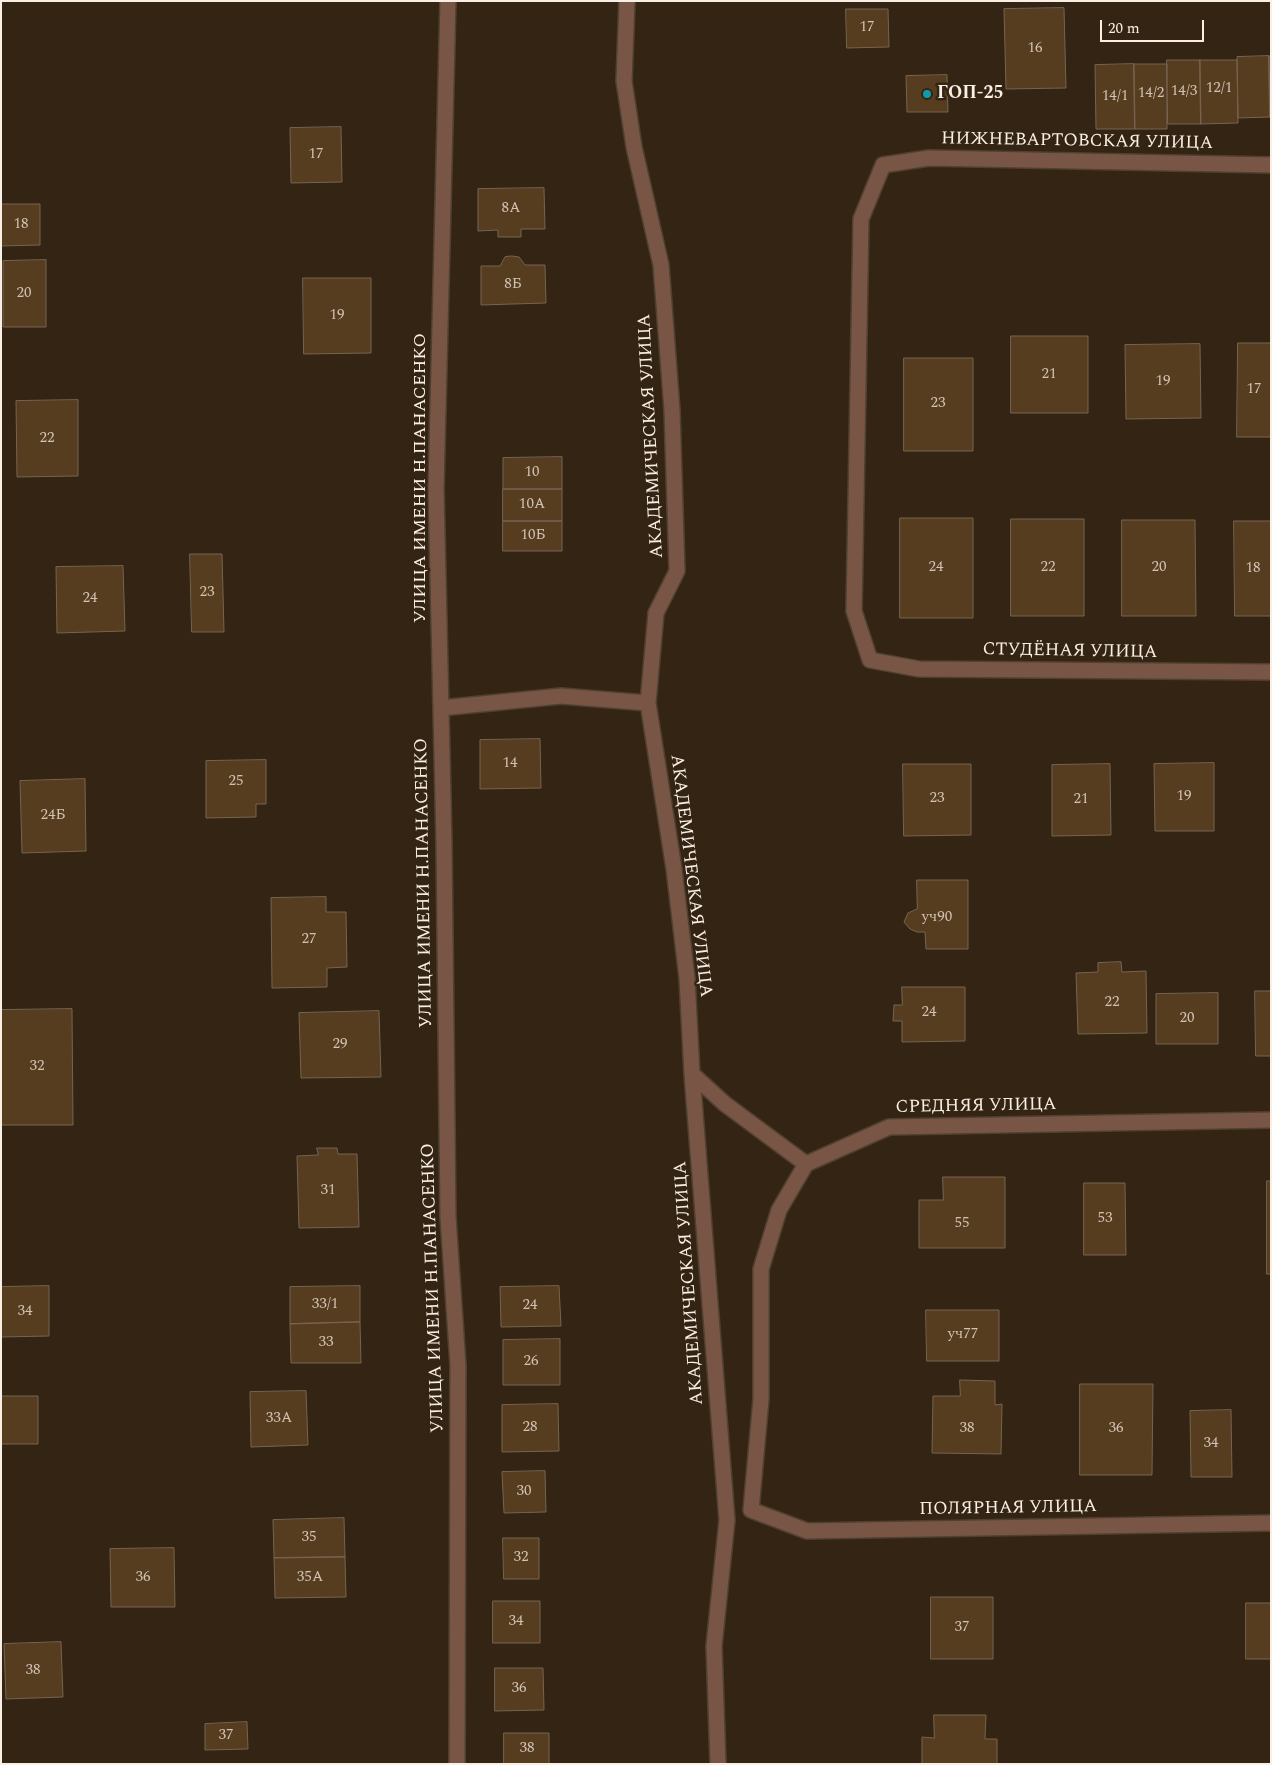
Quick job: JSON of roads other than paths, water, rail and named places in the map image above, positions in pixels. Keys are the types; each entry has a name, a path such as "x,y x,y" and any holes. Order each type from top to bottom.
{"street":[{"name":"УЛИЦА ИМЕНИ Н.ПАНАСЕНКО","path":"448,1 436,488 448,1217 458,1365 457,1764"},
{"name":"АКАДЕМИЧЕСКАЯ УЛИЦА","path":"628,1 624,81 634,147 661,265 672,420 677,571 656,613 648,703 674,870 686,968 692,1074 727,1520 714,1646 718,1764"},
{"name":"НИЖНЕВАРТОВСКАЯ УЛИЦА","path":"870,660 854,611 861,219 883,165 929,158 1271,165"},
{"name":"СТУДЁНАЯ УЛИЦА","path":"870,660 918,669 1271,672"},
{"path":"441,708 561,696 648,703"},
{"path":"692,1074 725,1104 806,1164 779,1210 761,1268 761,1399 750,1510 727,1520"},
{"name":"СРЕДНЯЯ УЛИЦА","path":"806,1164 889,1127 1271,1120"},
{"name":"ПОЛЯРНАЯ УЛИЦА","path":"750,1510 807,1531 1271,1523"}],"place":[{"name":"ГОП-25","path":"927,94"}]}
